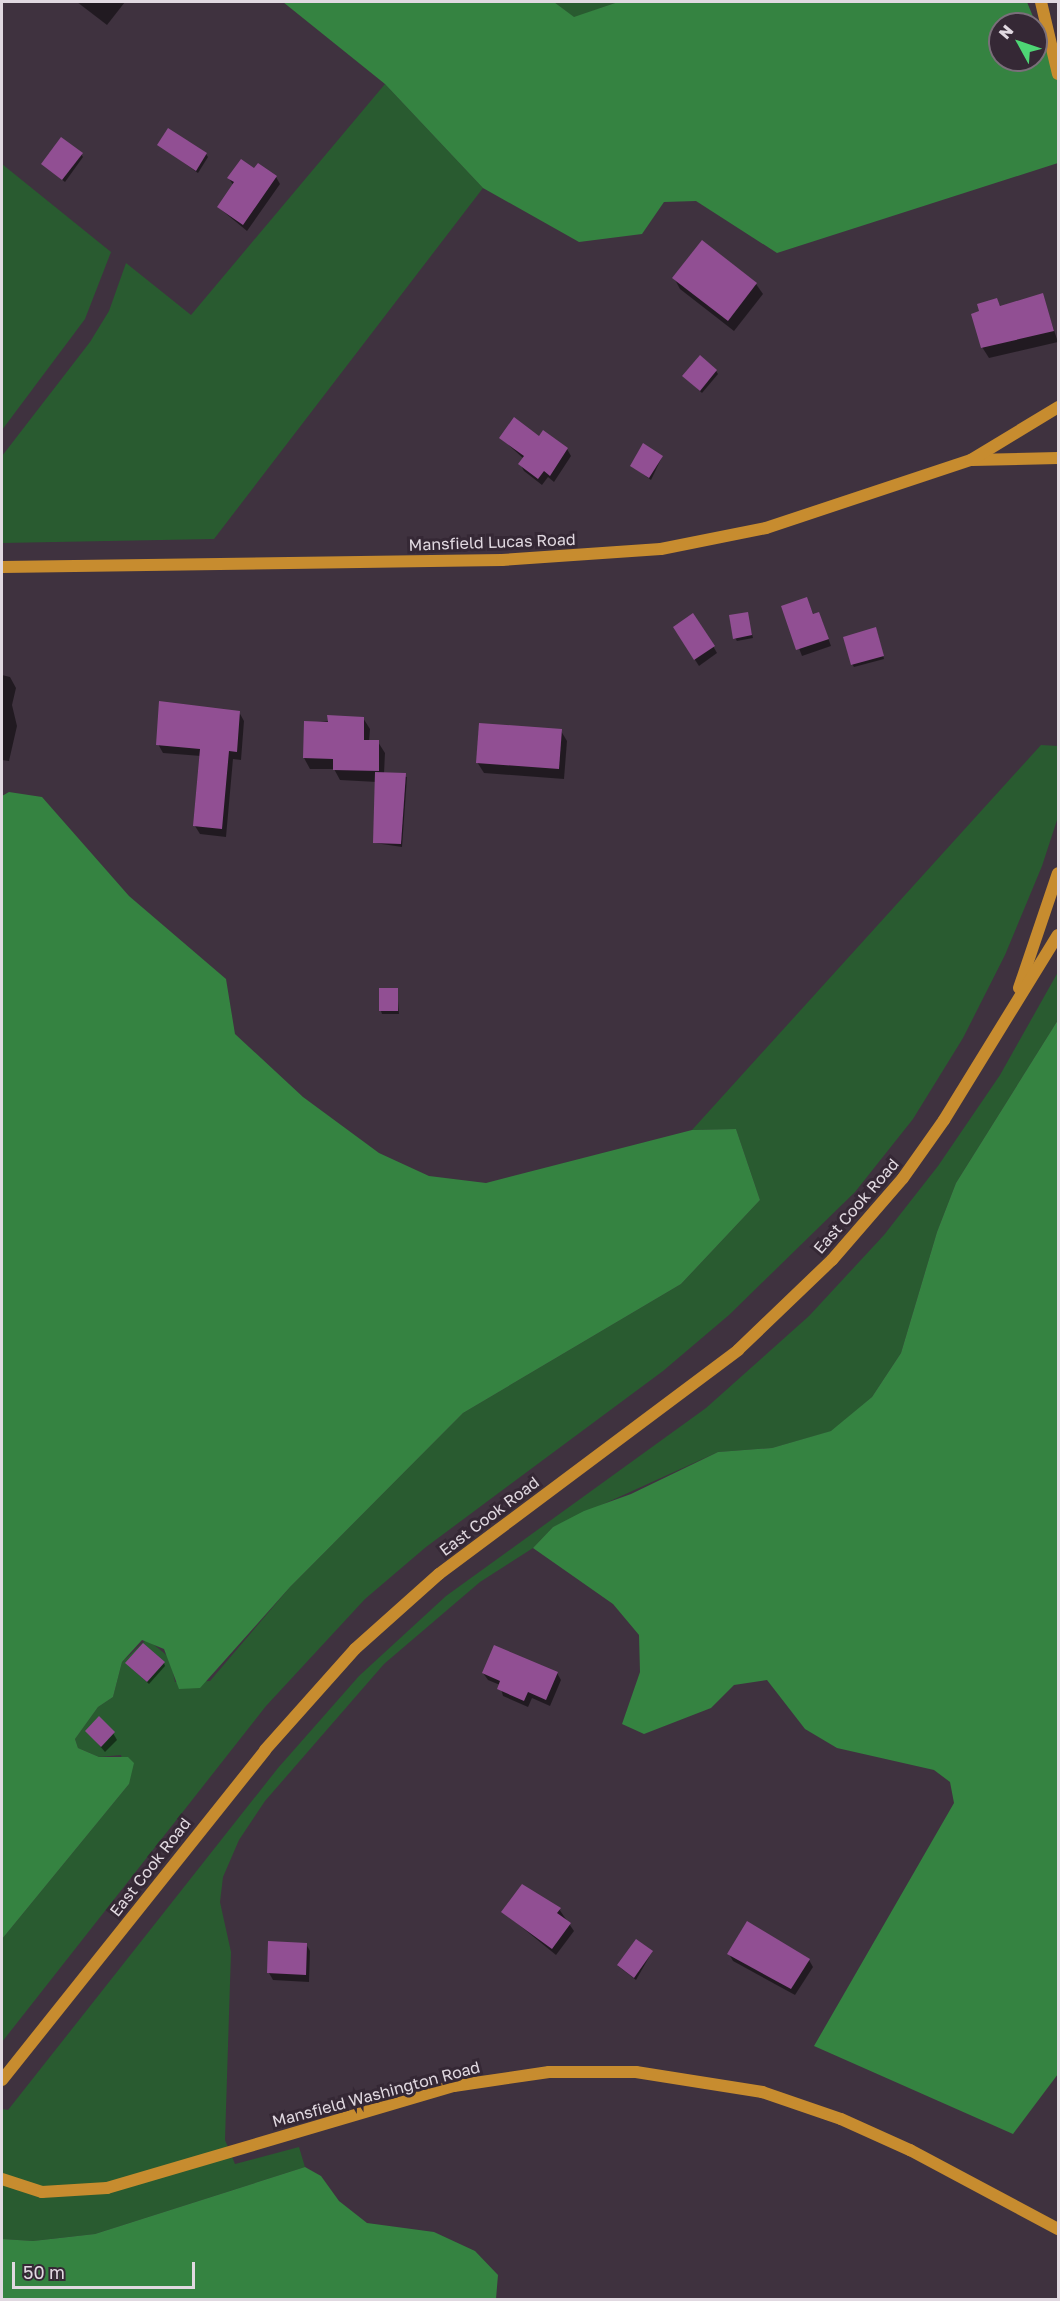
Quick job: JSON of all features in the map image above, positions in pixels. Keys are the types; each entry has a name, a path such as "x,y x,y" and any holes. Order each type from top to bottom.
{"street":[{"path":"1041,2 1059,74"},
{"name":"Mansfield Lucas Road","path":"2,567 502,560 619,553 766,528 971,460 1059,406"},
{"name":"Mansfield Lucas Road","path":"971,460 1059,458"},
{"name":"East Cook Road","path":"1014,1003 1059,873"},
{"name":"East Cook Road","path":"2,2080 258,1758 355,1649 439,1574 738,1350 832,1260 903,1178 981,1061 1014,1003 1059,935"},
{"name":"Mansfield Washington Road","path":"2,2180 42,2192 107,2188 454,2086 549,2072 636,2072 762,2092 841,2119 910,2150 1059,2229"}],"green space":[{"path":"283,2 554,2 574,17 618,2 1027,2 1031,12 988,12 988,72 1048,72 1048,54 1058,79 1058,163 777,253 696,201 664,202 642,234 579,242 483,188 385,84"},
{"path":"554,2 618,2 574,18"},
{"path":"385,84 483,188 214,539 2,543 2,456 90,342 109,311 126,263 191,315"},
{"path":"2,164 111,252 85,319 2,430"},
{"path":"1041,745 1058,746 1058,817 1042,866 1005,955 963,1038 913,1119 855,1192 729,1315 663,1371 426,1547 365,1599 266,1706 2,2042 2,1939 129,1784 121,1755 99,1757 78,1748 75,1739 98,1707 113,1697 122,1662 147,1639 170,1658 175,1682 210,1681 290,1587 463,1413 681,1284 760,1200 736,1129 692,1130"},
{"path":"9,792 42,797 129,896 226,979 235,1034 303,1097 379,1153 429,1176 486,1183 692,1130 736,1129 760,1200 681,1284 463,1413 290,1587 200,1688 179,1689 164,1649 142,1640 122,1662 113,1697 98,1707 75,1739 78,1748 99,1757 128,1757 134,1763 129,1784 2,1939 2,796"},
{"path":"1058,972 1058,1020 956,1183 937,1232 901,1353 872,1397 832,1431 772,1448 718,1452 553,1527 533,1548 480,1582 384,1664 265,1801 239,1840 223,1877 220,1902 231,1952 225,2140 235,2164 299,2147 305,2167 95,2234 33,2241 2,2239 2,2109 8,2110 278,1768 359,1676 446,1596 706,1408 809,1316 884,1235 938,1166 1000,1075"},
{"path":"1058,1020 1058,2074 1013,2134 814,2046 954,1803 950,1782 934,1770 837,1748 805,1729 767,1680 734,1685 711,1708 644,1734 622,1724 640,1672 639,1635 613,1604 533,1548 553,1527 584,1511 631,1494 718,1452 772,1448 831,1431 872,1397 901,1353 937,1232 956,1183"},
{"path":"305,2167 321,2176 339,2201 367,2223 434,2232 475,2251 498,2275 496,2299 2,2299 2,2239 33,2241 95,2234"}],"building":[{"path":"168,128 207,153 196,171 157,145"},
{"path":"61,137 83,153 62,180 41,164"},
{"path":"241,159 254,168 258,163 277,176 243,225 217,207 234,182 227,178"},
{"path":"702,240 757,283 728,321 672,278"},
{"path":"1043,293 1054,331 981,348 971,314 979,311 977,304 997,298 1000,306"},
{"path":"700,355 717,370 700,391 682,376"},
{"path":"514,417 539,436 543,430 568,448 550,476 544,471 538,479 518,464 524,456 499,438"},
{"path":"643,443 663,456 649,478 630,466"},
{"path":"807,597 813,614 819,612 829,639 796,650 781,606"},
{"path":"748,612 752,635 733,639 729,615"},
{"path":"693,613 715,646 694,660 673,627"},
{"path":"876,627 884,656 851,665 843,637"},
{"path":"159,701 240,711 237,752 229,751 222,829 193,826 200,749 156,745"},
{"path":"327,715 364,717 364,740 379,740 379,771 333,770 333,759 303,758 304,721 328,722"},
{"path":"479,723 562,729 559,769 476,763"},
{"path":"375,772 406,773 401,844 373,843"},
{"path":"379,988 398,988 398,1011 379,1011"},
{"path":"143,1643 165,1662 147,1682 125,1663"},
{"path":"494,1645 558,1672 546,1700 528,1692 524,1701 497,1689 500,1681 482,1673"},
{"path":"99,1716 115,1732 101,1747 85,1731"},
{"path":"522,1884 561,1908 557,1913 571,1923 552,1949 501,1912"},
{"path":"747,1921 810,1959 791,1989 727,1954"},
{"path":"636,1939 653,1951 634,1978 617,1965"},
{"path":"268,1941 307,1943 306,1975 267,1973"}]}
